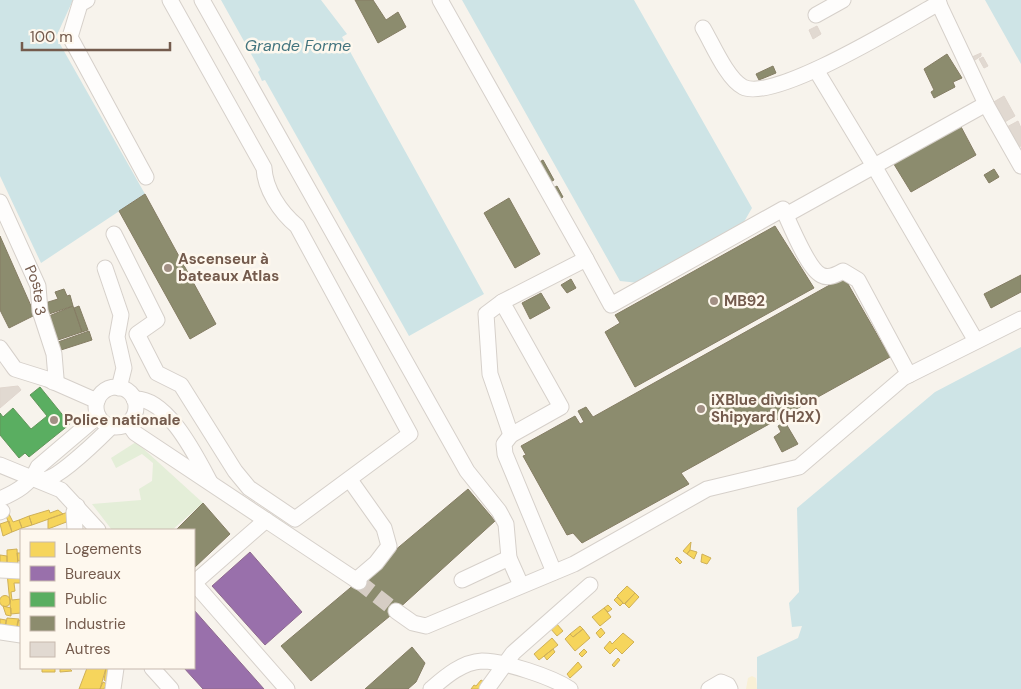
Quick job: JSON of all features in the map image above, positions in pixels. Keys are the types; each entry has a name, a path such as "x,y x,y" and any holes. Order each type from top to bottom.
{"street":[{"path":"87,0 80,4 70,37 146,177"},
{"path":"114,234 157,320 137,334 157,373 181,385 235,471 249,488 295,519 410,434 297,226 286,217 265,181 264,168 170,0"},
{"path":"202,0 468,471 499,511 506,524 509,558 521,585"},
{"path":"440,0 612,305 783,209 812,266 819,275 826,277 835,276 843,270 858,280 909,375"},
{"path":"816,15 843,0"},
{"path":"702,28 735,82 744,88 758,90 816,70 938,2 986,104 1021,166"},
{"path":"816,70 976,342"},
{"path":"786,216 986,104"},
{"name":"Poste 3","path":"0,202 38,286 40,311 54,354 56,378 53,382"},
{"path":"510,435 490,374 486,314 502,302 586,259"},
{"path":"104,268 122,314 118,337 124,368 119,388"},
{"path":"502,302 561,407 510,435 504,444 505,454 554,572"},
{"path":"396,612 413,623 426,626 574,564 707,489 799,467 909,375 1021,319"},
{"path":"0,348 14,369 53,382 98,408 104,423 112,426 128,423 135,412 134,399 130,394 119,388 106,390 98,408 38,467 34,478 3,504"},
{"path":"134,399 140,398 153,405 175,423 212,486"},
{"path":"128,423 135,433 212,486 358,580 376,563 389,546 384,528 350,480"},
{"path":"34,478 47,479 92,446 112,426"},
{"path":"163,452 179,429"},
{"path":"3,504 7,467 61,490 97,529"},
{"path":"75,529 74,512 77,506"},
{"path":"195,582 266,520"},
{"path":"462,580 509,558"},
{"path":"0,570 20,571"},
{"path":"195,584 288,689"},
{"path":"487,689 524,642 590,585"},
{"path":"0,632 20,635"},
{"path":"431,689 448,674 481,661 553,678 570,689"},
{"path":"113,689 116,669"},
{"path":"153,669 171,689"},
{"path":"709,689 721,682 728,685 730,689"}],"green space":[{"path":"136,442 203,503 173,529 111,529 92,504 141,500 139,489 152,481 153,463 142,454 116,468 111,458"}],"sand":[{"path":"752,676 756,678 757,689 746,689 748,678"}],"water":[{"path":"0,0 73,0 56,37 145,194 41,263 0,176"},
{"name":"Grande Forme","path":"221,0 321,0 347,34 342,37 484,294 409,336 265,80 262,81 258,72 260,70"},
{"path":"462,0 634,0 752,208 741,227 639,283 620,281"},
{"path":"985,0 1021,0 1021,64"},
{"path":"1021,347 1021,689 757,689 757,657 798,638 802,626 792,627 789,603 799,592 797,508 935,392"}],"building: Logements":[{"path":"49,510 50,513 58,510 63,514 32,525 29,516"},
{"path":"71,511 69,521 48,529 48,519"},
{"path":"8,512 13,522 19,520 22,528 12,532 5,513"},
{"path":"29,516 32,525 22,528 19,520"},
{"path":"9,521 12,532 3,536 0,524"},
{"path":"691,542 690,550 687,554 683,551"},
{"path":"17,549 18,569 7,568 7,550"},
{"path":"690,550 697,552 694,559 687,554"},
{"path":"17,553 20,553 20,561 18,561"},
{"path":"702,554 711,558 707,564 701,562"},
{"path":"0,555 7,556 7,568 0,568"},
{"path":"677,557 682,562 680,564 675,559"},
{"path":"7,573 20,574 20,583 14,583 15,591 11,592 12,600 20,599 20,613 11,614"},
{"path":"627,586 635,593 624,604 617,596"},
{"path":"635,593 639,597 629,608 625,604"},
{"path":"5,595 11,601 5,607 -1,601"},
{"path":"617,597 623,603 620,606 614,600"},
{"path":"608,605 612,609 608,612 604,608"},
{"path":"3,606 11,608 11,616 6,615"},
{"path":"604,608 611,617 600,626 592,617"},
{"path":"7,618 19,619 16,631 5,629"},
{"path":"0,619 6,620 5,629 0,628"},
{"path":"18,620 20,621 20,631 16,631"},
{"path":"556,623 563,631 557,636 550,628"},
{"path":"580,626 583,629 573,637 570,634"},
{"path":"601,628 605,633 600,638 596,633"},
{"path":"583,629 590,638 575,651 565,639 570,634 573,637"},
{"path":"623,633 634,642 622,654 616,648 610,654 604,648 610,641 612,644"},
{"path":"552,638 558,645 539,660 534,654"},
{"path":"553,649 555,652 547,660 544,656"},
{"path":"584,649 587,652 582,657 579,654"},
{"path":"618,658 620,660 614,667 612,665"},
{"path":"578,662 582,667 570,678 567,674"},
{"path":"42,669 55,669 55,672 42,672"},
{"path":"60,669 70,669 72,671 60,672"},
{"path":"87,669 106,669 100,689 79,689"},
{"path":"106,669 111,669 107,682 104,680"},
{"path":"481,680 486,683 482,689 471,689 474,685 476,686"},
{"path":"103,682 107,684 104,689 100,689"}],"building: Bureaux":[{"path":"250,552 302,612 265,645 212,586"},
{"path":"195,611 264,689 203,689 185,669 195,669"}],"building: Public":[{"name":"Police nationale","path":"40,387 70,424 29,457 25,453 19,458 0,435 0,413 3,417 13,408 31,429 47,416 30,395"}],"building: Industrie":[{"path":"355,0 373,0 386,20 398,12 406,27 378,43"},
{"path":"947,54 962,78 953,82 955,87 934,98 931,92 934,90 924,69"},
{"path":"773,66 776,73 759,80 756,74"},
{"path":"959,123 976,155 911,192 892,161"},
{"path":"543,160 554,180 547,184 536,164"},
{"path":"994,169 999,177 989,183 984,175"},
{"path":"557,186 563,197 556,201 550,190"},
{"name":"Ascenseur à bateaux Atlas","path":"145,194 216,324 190,339 119,211"},
{"path":"509,198 540,254 515,268 484,213"},
{"name":"MB92","path":"775,226 814,288 635,387 605,332 620,323 615,315"},
{"path":"0,236 35,315 9,328 0,310"},
{"path":"1021,275 1021,292 991,308 984,294"},
{"name":"iXBlue division Shipyard (H2X)","path":"844,277 890,357 681,473 689,484 582,543 573,533 567,535 523,456 526,455 521,446 575,416 580,424 584,422 578,411 586,407 593,417"},
{"path":"571,279 576,288 567,293 561,285"},
{"path":"64,289 67,296 70,295 73,306 49,314 45,303 58,299 55,292"},
{"path":"541,293 550,308 530,319 522,303"},
{"path":"73,306 82,332 58,340 49,316"},
{"path":"79,306 88,330 82,332 74,308"},
{"path":"89,331 92,340 61,350 58,342"},
{"path":"785,422 798,444 782,452 774,437 781,432 778,426"},
{"path":"468,489 495,521 396,611 311,681 281,646"},
{"path":"203,503 230,534 195,567 195,529 177,529"},
{"path":"412,647 425,663 416,682 408,689 365,689"}],"building: Autres":[{"path":"817,26 821,34 813,39 809,30"},
{"path":"981,53 981,56 975,60 972,57"},
{"path":"983,57 988,66 984,68 979,59"},
{"path":"1004,96 1015,116 1003,123 992,103"},
{"path":"1018,121 1021,128 1021,146 1016,148 1005,128"},
{"path":"18,386 21,390 0,408 0,388"}],"tunnel":[{"path":"359,582 396,611"}],"place":[{"name":"Ascenseur à bateaux Atlas","path":"168,268"},
{"name":"MB92","path":"714,301"},
{"name":"iXBlue division Shipyard (H2X)","path":"701,409"},
{"name":"Police nationale","path":"54,420"}]}
